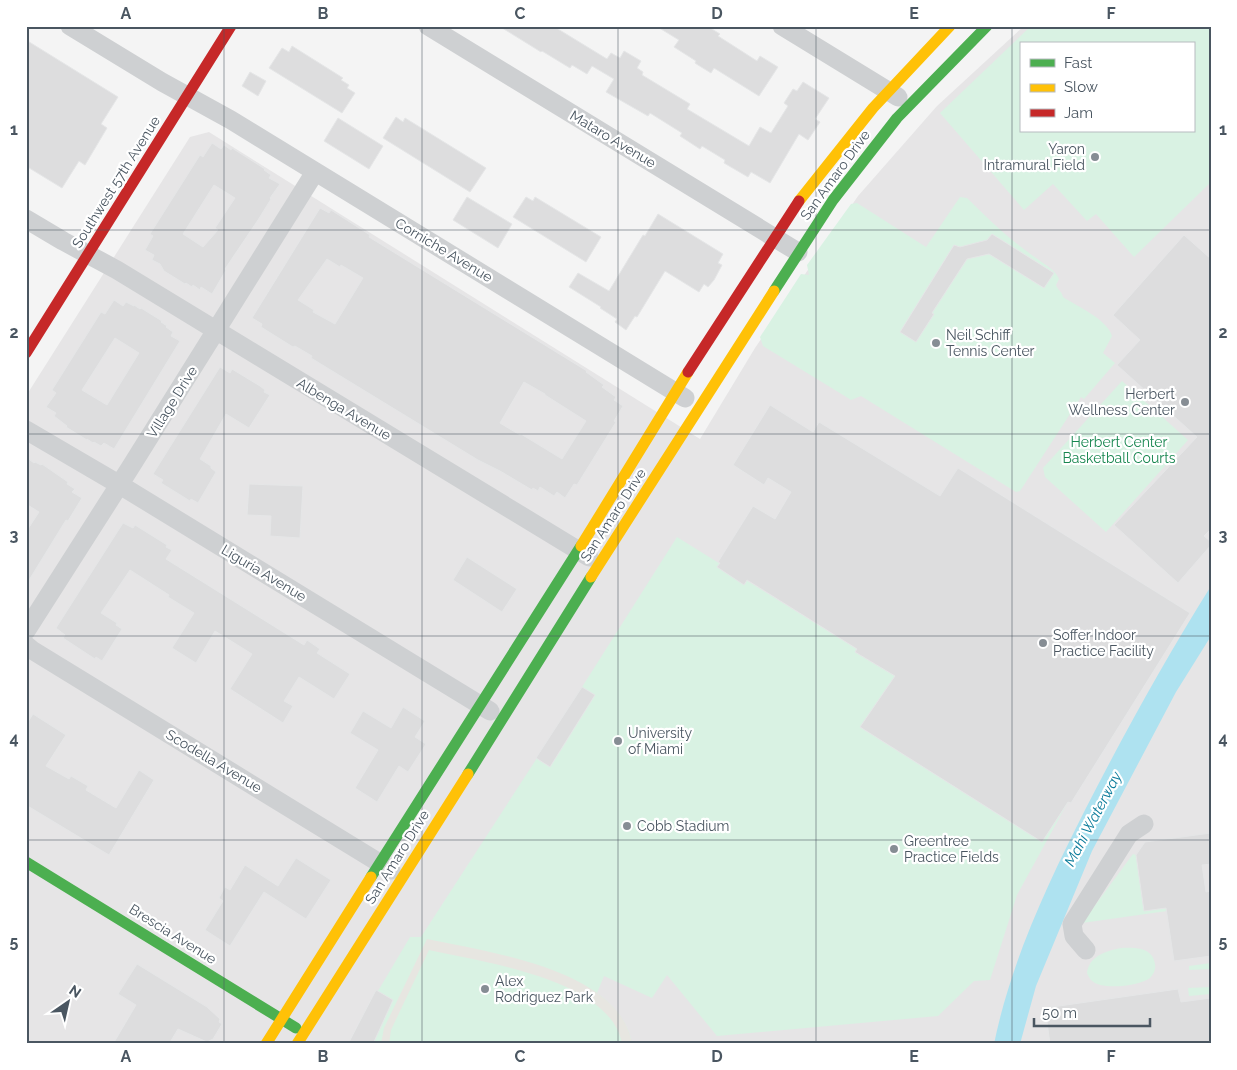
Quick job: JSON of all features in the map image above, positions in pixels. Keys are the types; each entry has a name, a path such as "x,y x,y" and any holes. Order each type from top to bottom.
{"street":[{"name":"Corniche Avenue","path":"70,26 315,172 699,407"},
{"name":"Southwest 57th Avenue","path":"26,353 231,26"},
{"name":"Mataro Avenue","path":"428,26 798,252"},
{"path":"782,26 909,105"},
{"name":"San Amaro Drive","path":"266,1044 578,550 675,392 803,195 888,91 950,26"},
{"name":"San Amaro Drive","path":"297,1044 798,252 838,193 886,130 987,26"},
{"name":"Village Drive","path":"26,631 120,485 315,172"},
{"name":"Albenga Avenue","path":"26,219 88,254 600,564"},
{"name":"Liguria Avenue","path":"26,430 120,485 502,718"},
{"name":"Scodella Avenue","path":"26,645 402,877"},
{"path":"1086,950 1074,936 1072,924 1130,834 1144,824"},
{"name":"Brescia Avenue","path":"26,862 304,1033"}],"shaded area":[{"name":"University of Miami","path":"1024,26 1211,26 1211,1044 26,1044 26,396 190,137 209,132 700,439 755,348 858,196 937,106"}],"green space":[{"name":"Yaron Intramural Field","path":"1031,26 1211,26 1211,182 1134,257 1096,214 1087,221 1053,184 1024,210 940,113"},
{"name":"Neil Schiff Tennis Center","path":"960,197 967,198 1010,239 1048,266 1059,279 1056,285 1063,297 1098,319 1112,336 1103,353 1115,363 1084,399 1081,397 1020,491 1016,492 861,396 851,400 763,346 760,337 801,274 809,275 807,265 851,204 857,203 926,247"},
{"name":"Herbert Center Basketball Courts","path":"1122,381 1188,440 1106,532 1045,477 1043,468"},
{"path":"677,537 857,649 855,652 875,664 897,673 887,688 1068,802 1017,895 990,980 974,981 938,1016 717,1036 667,975 652,998 604,976 597,993 620,1015 628,1029 632,1044 348,1044 376,990 378,991 410,937 421,937"},
{"path":"1133,854 1136,855 1144,911 1166,908 1167,911 1082,923"},
{"path":"1121,948 1142,949 1151,954 1155,968 1150,978 1138,983 1120,986 1103,985 1091,980 1087,973 1091,962 1099,955"},
{"path":"1211,963 1211,969 1189,970 1189,966"},
{"path":"1211,987 1211,994 1189,996 1188,988"}],"sand":[{"path":"427,939 515,958 548,968 578,981 603,998 622,1018 632,1044 622,1044 613,1022 595,1004 570,989 541,977 510,968 429,950 391,1030 389,1044 381,1044 384,1028"}],"water":[{"name":"Mahi Waterway","path":"1211,586 1211,636 1176,692 1092,851 1036,986 1020,1044 994,1044 1010,983 1032,923 1058,865 1131,723"}],"building":[{"path":"499,26 553,26 607,59 611,53 620,58 624,51 641,61 637,68 643,72 642,75 690,104 687,109 749,146 760,127 771,133 788,106 784,103 793,89 797,91 803,82 829,98 815,119 820,122 808,140 799,134 770,183 751,172 748,177 724,163 725,160 702,146 700,149 680,136 682,133 650,113 648,116 606,92 614,79 592,66 587,74 572,65 570,68"},
{"path":"656,26 707,26 720,34 718,36 757,61 760,56 778,67 759,96 714,68 711,73 695,63 696,61 674,47 679,40"},
{"path":"26,40 118,97 101,124 107,128 85,165 79,161 62,188 26,166"},
{"path":"292,46 343,78 341,80 349,85 347,88 355,93 342,113 269,68 282,48 289,52"},
{"path":"250,72 266,81 258,96 242,86"},
{"path":"396,117 403,122 405,118 486,168 470,192 383,138"},
{"path":"338,118 383,146 369,169 324,141"},
{"path":"212,143 221,149 224,145 265,169 271,175 269,178 280,184 225,269 212,294 201,287 200,290 193,285 192,287 185,284 164,271 160,264 152,260 154,255 145,250 153,236 150,234 200,155 203,157","holes":["214,185 235,198 215,228 218,230 203,247 183,234"]},
{"path":"467,197 512,224 498,248 453,220"},
{"path":"526,197 533,201 535,197 601,237 586,262 513,217"},
{"path":"320,208 329,213 331,210 370,235 369,237 587,371 604,385 602,387 616,397 614,400 623,406 614,421 616,422 577,485 574,484 565,498 557,492 554,496 540,487 538,491 533,488 532,490 478,460 311,358 312,356 295,346 293,347 261,327 262,324 252,318","holes":["327,259 363,278 335,324 313,312 314,310 298,300","524,382 586,421 562,459 500,423"]},
{"path":"658,214 723,254 718,263 722,265 714,280 708,287 704,284 699,292 665,271 637,317 635,316 626,330 615,322 617,319 569,287 578,273 609,291"},
{"path":"992,234 1054,273 1044,288 989,254 967,259 932,313 934,314 916,342 900,332 954,245 960,247 987,240"},
{"name":"Herbert Wellness Center","path":"1184,235 1211,259 1211,529 1204,536 1211,542 1211,545 1178,583 1114,525 1197,437 1117,365 1140,340 1113,315"},
{"path":"114,300 123,306 126,302 141,308 162,321 173,332 171,336 180,341 114,449 104,443 101,446 87,440 66,427 54,416 56,413 46,407 56,393 52,390 101,312 105,314","holes":["115,338 139,353 107,405 82,390"]},
{"path":"220,367 230,373 232,369 260,386 265,390 264,392 270,395 249,428 226,414 200,459 211,466 216,472 198,503 191,499 190,501 161,483 163,480 153,474"},
{"path":"770,405 813,432 819,422 940,496 958,468 1190,613 1071,803 1068,802 1042,842 860,727 895,676 855,652 857,649 747,580 744,585 717,567 720,563 718,562 753,506 775,519 791,492 768,478 764,485 733,465"},
{"path":"26,457 34,463 42,464 68,482 67,484 75,489 72,492 82,498 68,521 66,520 26,585 26,532 39,512 26,504"},
{"path":"249,484 303,486 300,538 270,536 271,516 247,515"},
{"path":"123,523 133,528 135,525 167,545 166,547 172,550 166,559 304,645 307,640 320,649 317,653 350,674 334,699 299,677 284,701 293,706 283,723 230,689 252,654 215,631 196,663 172,648 194,613 130,570 101,613 117,623 116,625 122,629 102,661 96,657 95,659 63,638 65,635 56,628"},
{"path":"467,557 517,589 502,612 453,580"},
{"path":"582,687 595,695 550,767 536,758"},
{"path":"403,707 425,721 415,737 426,744 408,772 399,766 377,802 355,788 378,750 350,733 363,711 391,728"},
{"path":"33,714 66,735 46,766 69,779 71,776 88,786 86,790 116,808 139,770 154,780 109,855 26,805 26,725"},
{"path":"1211,833 1211,864 1202,865 1206,892 1211,891 1211,956 1174,961 1166,908 1144,911 1136,855 1145,842"},
{"path":"296,858 331,880 306,919 264,892 230,946 205,930 223,901 219,898 225,887 230,890 245,865 278,886"},
{"path":"137,964 207,1007 220,1019 219,1022 222,1024 213,1039 207,1042 178,1029 169,1044 113,1044 136,1005 118,994"},
{"path":"1178,989 1181,1002 1211,998 1211,1044 1050,1044 1045,1008"},
{"path":"376,990 393,1000 373,1044 348,1044"}],"traffic: fast":[{"path":"774,291 833,200 897,118 987,26"},
{"path":"371,877 581,546"},
{"path":"468,774 591,577"},
{"path":"26,862 296,1028"}],"traffic: slow":[{"path":"799,201 873,108 950,26"},
{"path":"591,577 774,291"},
{"path":"581,546 688,372"},
{"path":"297,1044 468,774"},
{"path":"266,1044 371,877"}],"traffic: jam":[{"path":"26,353 231,26"},
{"path":"688,372 799,201"}],"place":[{"name":"Yaron Intramural Field","path":"1095,157"},
{"name":"Neil Schiff Tennis Center","path":"936,343"},
{"name":"Herbert Wellness Center","path":"1185,402"},
{"name":"Soffer Indoor Practice Facility","path":"1043,643"},
{"name":"University of Miami","path":"618,741"},
{"name":"Cobb Stadium","path":"627,826"},
{"name":"Greentree Practice Fields","path":"894,849"},
{"name":"Alex Rodriguez Park","path":"485,989"}]}
